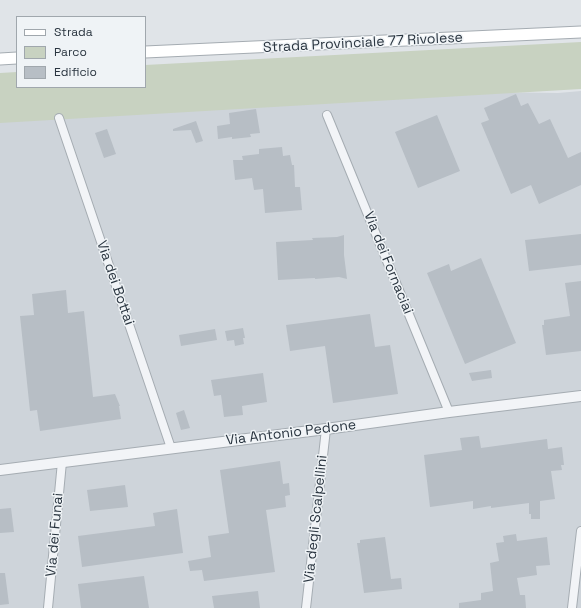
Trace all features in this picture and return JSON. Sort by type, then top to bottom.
[{"type":"main road","name":"Strada Provinciale 77 Rivolese","points":[[146,52],[581,32]]},
{"type":"main road","points":[[0,59],[16,58]]},
{"type":"street","name":"Via dei Fornaciai","points":[[327,115],[449,412]]},
{"type":"street","name":"Via dei Bottai","points":[[59,118],[171,448]]},
{"type":"street","name":"Via Antonio Pedone","points":[[0,470],[581,396]]},
{"type":"street","name":"Via degli Scalpellini","points":[[306,608],[326,429]]},
{"type":"street","name":"Via dei Funai","points":[[48,608],[62,462]]},
{"type":"street","points":[[572,608],[581,531]]},
{"type":"shaded area","points":[[177,88],[558,93],[581,91],[581,608],[0,608],[0,98]]},
{"type":"green space","points":[[581,42],[581,89],[0,123],[0,73],[16,72],[16,88],[146,88],[146,65]]},
{"type":"building","points":[[516,94],[521,106],[528,103],[539,124],[550,119],[568,158],[581,152],[581,185],[539,204],[531,185],[511,194],[481,123],[489,120],[484,108]]},
{"type":"building","points":[[256,109],[260,133],[250,134],[251,137],[218,139],[217,126],[230,124],[229,113]]},
{"type":"building","points":[[437,115],[460,171],[418,188],[395,132]]},
{"type":"building","points":[[196,121],[203,141],[196,143],[191,130],[173,131],[173,129]]},
{"type":"building","points":[[107,129],[116,154],[104,158],[95,133]]},
{"type":"building","points":[[282,147],[283,156],[290,155],[292,165],[294,165],[295,187],[300,187],[302,210],[265,213],[263,189],[254,190],[252,178],[235,180],[233,160],[243,160],[242,156],[259,154],[259,149]]},
{"type":"building","points":[[581,234],[581,265],[529,271],[525,240]]},
{"type":"building","points":[[344,235],[344,255],[347,279],[339,277],[278,280],[276,242],[313,240],[312,238],[337,237]]},
{"type":"building","points":[[481,258],[516,343],[465,364],[427,273],[449,264],[451,271]]},
{"type":"building","points":[[581,281],[581,351],[546,355],[542,325],[544,325],[544,320],[570,316],[565,283]]},
{"type":"building","points":[[66,290],[68,313],[84,311],[93,397],[115,394],[120,406],[121,419],[40,431],[37,410],[30,411],[20,316],[34,315],[32,294]]},
{"type":"building","points":[[370,314],[375,347],[390,345],[398,394],[333,403],[325,346],[290,351],[286,325]]},
{"type":"building","points":[[243,328],[245,338],[243,338],[244,344],[235,346],[234,340],[227,341],[225,331]]},
{"type":"building","points":[[215,329],[217,340],[181,346],[179,335]]},
{"type":"building","points":[[491,370],[492,378],[472,381],[469,373]]},
{"type":"building","points":[[263,373],[267,402],[242,406],[243,415],[224,417],[221,395],[214,396],[211,380]]},
{"type":"building","points":[[184,410],[190,428],[181,430],[176,413]]},
{"type":"building","points":[[479,436],[481,448],[547,439],[548,449],[562,447],[564,465],[561,465],[562,470],[551,471],[555,499],[540,501],[540,519],[531,519],[531,514],[529,514],[529,503],[473,509],[473,501],[430,507],[424,455],[462,450],[460,438]]},
{"type":"building","points":[[280,461],[283,484],[289,483],[290,495],[285,496],[286,507],[266,510],[275,572],[204,581],[202,570],[190,571],[188,561],[211,557],[208,536],[229,533],[220,470]]},
{"type":"building","points":[[125,485],[128,507],[90,511],[87,490]]},
{"type":"building","points":[[11,508],[14,532],[0,533],[0,509]]},
{"type":"building","points":[[177,509],[183,553],[82,567],[78,536],[155,526],[153,513]]},
{"type":"building","points":[[516,534],[517,541],[547,537],[550,565],[536,566],[537,575],[517,578],[520,595],[525,595],[526,608],[459,608],[459,603],[481,600],[481,593],[493,591],[490,563],[499,561],[496,543],[504,542],[503,536]]},
{"type":"building","points":[[385,537],[391,579],[401,578],[402,589],[364,593],[357,543],[360,543],[360,540]]},
{"type":"building","points":[[0,573],[5,573],[9,604],[0,605]]},
{"type":"building","points":[[144,576],[149,608],[81,608],[78,584]]},
{"type":"building","points":[[258,591],[260,608],[214,608],[212,596]]}]
